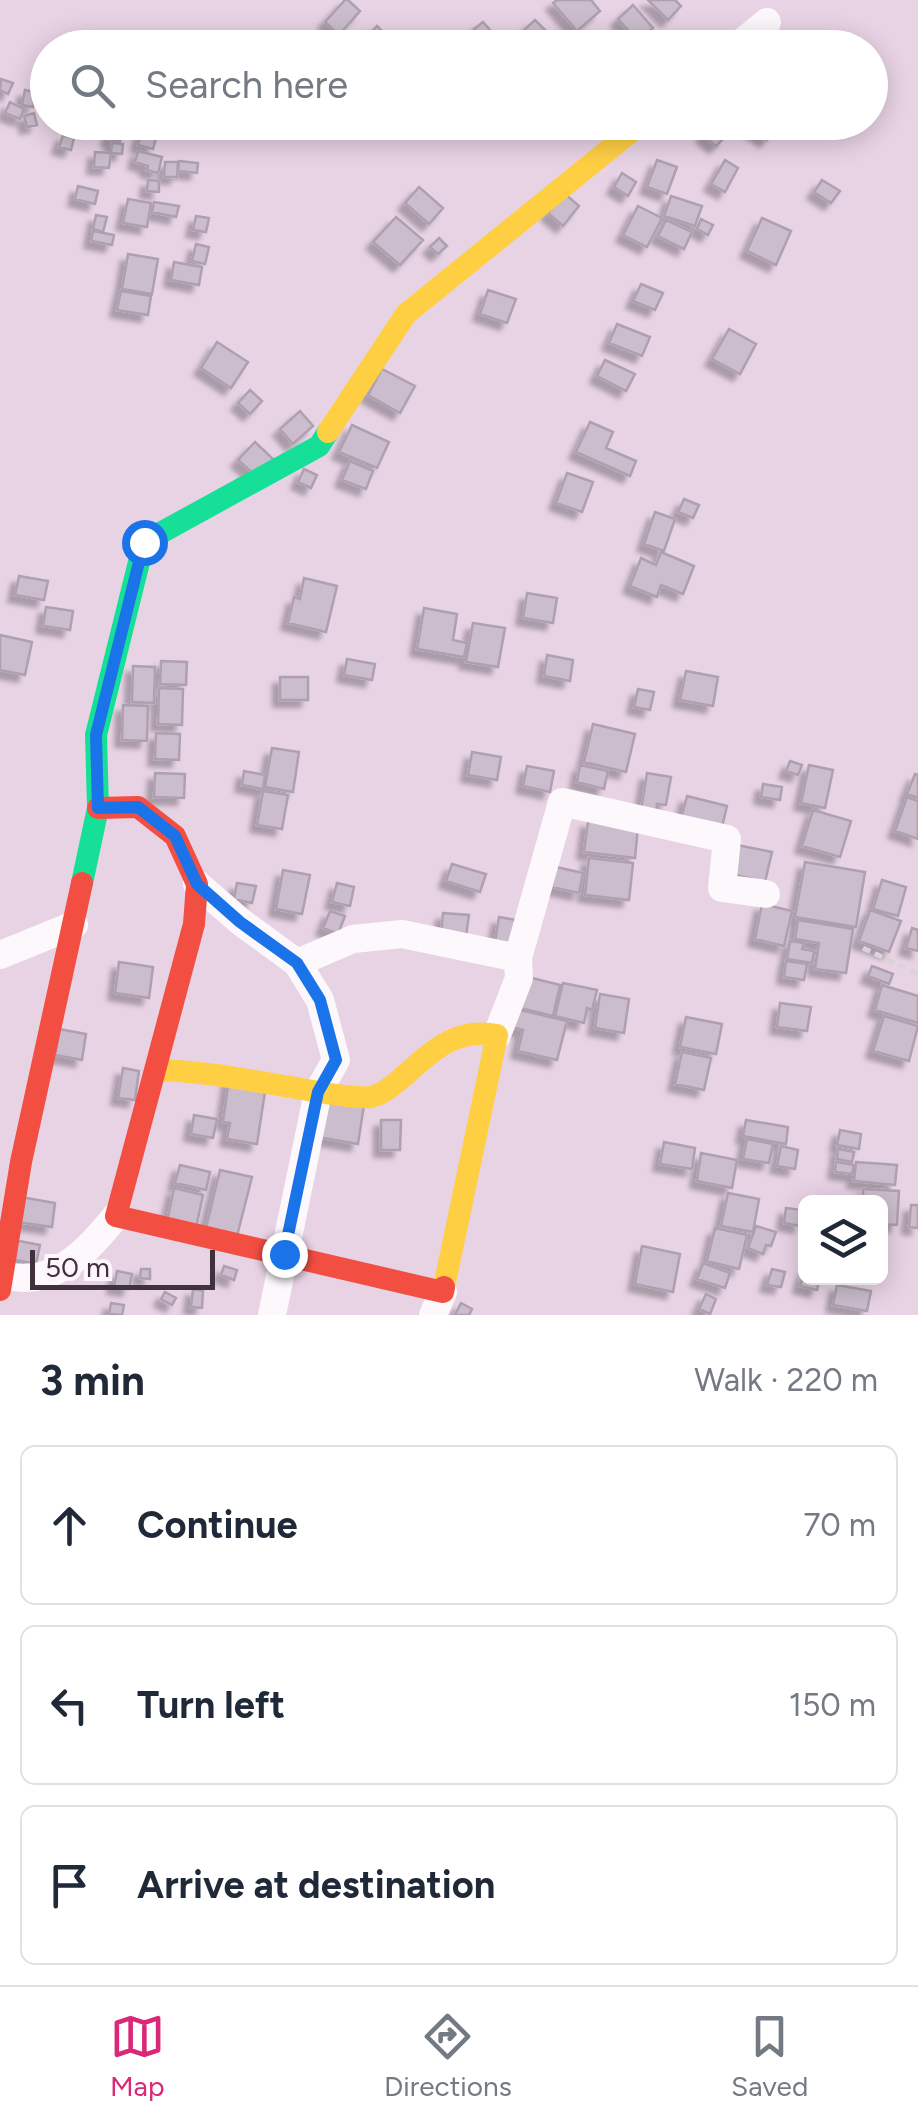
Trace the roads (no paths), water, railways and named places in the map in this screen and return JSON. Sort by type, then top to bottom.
[{"type":"street","points":[[757,30],[766,22]]},
{"type":"street","points":[[197,884],[194,924],[116,1216],[72,1262],[48,1274],[1,1282],[21,1162],[98,808],[96,735],[144,542],[319,446],[406,314],[621,140]]},
{"type":"street","points":[[116,1216],[284,1254],[438,1303],[496,1035],[519,978],[518,958],[562,802],[727,839],[722,888],[766,894]]},
{"type":"street","points":[[98,808],[138,807],[175,836],[197,884],[240,922],[297,963],[320,1000],[336,1060],[318,1092],[272,1315]]},
{"type":"street","points":[[0,955],[74,924]]},
{"type":"street","points":[[297,963],[353,938],[402,934],[518,958]]},
{"type":"street","points":[[156,1070],[189,1071],[370,1097],[386,1091],[435,1050],[462,1034],[496,1035]]}]
